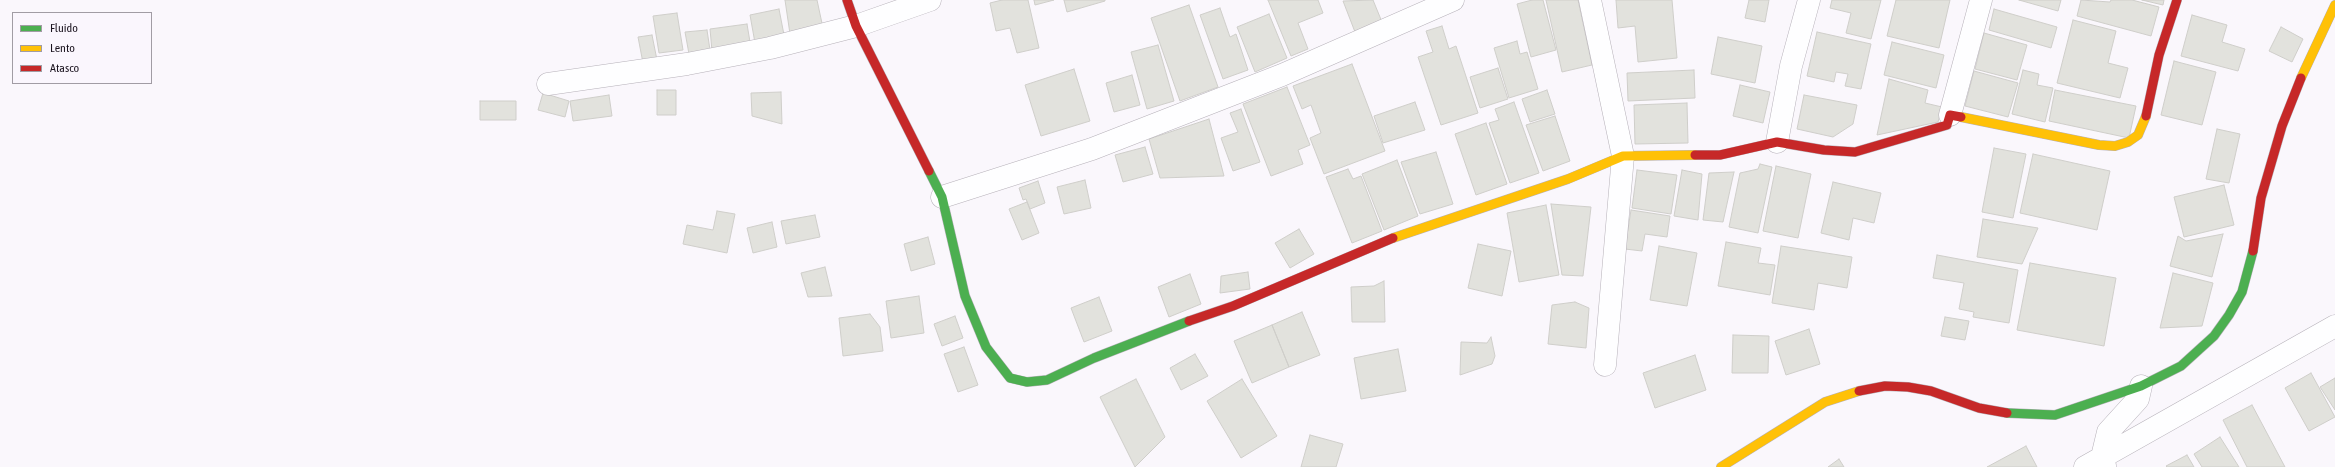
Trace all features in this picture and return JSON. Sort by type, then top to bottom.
[{"type":"street","points":[[847,0],[856,26],[942,197],[965,296],[986,347],[1010,378],[1019,381],[1038,382],[1047,380],[1094,358],[1166,328],[1233,306],[1406,233],[1568,179],[1623,156],[1720,154],[1777,142],[1824,150],[1855,152],[1947,125],[1981,0]]},
{"type":"street","points":[[548,84],[687,64],[770,48],[856,26],[930,0]]},
{"type":"street","points":[[942,197],[1092,149],[1282,75],[1453,0]]},
{"type":"street","points":[[1590,0],[1623,156],[1605,365]]},
{"type":"street","points":[[1777,142],[1791,66],[1809,0]]},
{"type":"street","points":[[1950,115],[2099,145],[2115,146],[2128,142],[2138,135],[2145,119],[2159,55],[2177,0]]},
{"type":"street","points":[[1722,467],[1825,402],[1864,389],[1885,386],[1908,387],[1931,391],[1979,408],[2007,414],[2055,415],[2141,386],[2181,366],[2199,352],[2218,331],[2242,292],[2250,267],[2261,198],[2280,132],[2296,88],[2335,5]]},
{"type":"street","points":[[2098,464],[2335,326]]},
{"type":"street","points":[[2098,464],[2108,432],[2138,399],[2141,386]]},
{"type":"building","points":[[785,0],[817,0],[823,28],[790,34]]},
{"type":"building","points":[[1002,0],[1028,0],[1039,48],[1017,53],[1010,28],[996,31],[990,3]]},
{"type":"building","points":[[1034,0],[1054,0],[1035,5]]},
{"type":"building","points":[[1064,0],[1105,0],[1105,1],[1067,12]]},
{"type":"building","points":[[1268,0],[1318,0],[1323,13],[1298,23],[1308,49],[1291,56]]},
{"type":"building","points":[[1373,0],[1382,22],[1355,32],[1343,1]]},
{"type":"building","points":[[1532,0],[1543,0],[1556,50],[1531,57],[1517,4]]},
{"type":"building","points":[[1546,0],[1578,0],[1592,65],[1562,72]]},
{"type":"building","points":[[1616,0],[1672,0],[1677,58],[1638,62],[1635,26],[1618,28]]},
{"type":"building","points":[[1749,0],[1769,0],[1765,22],[1745,18]]},
{"type":"building","points":[[1832,0],[1881,0],[1871,39],[1846,33],[1851,13],[1830,8]]},
{"type":"building","points":[[1896,0],[1950,0],[1939,48],[1887,36]]},
{"type":"building","points":[[2019,0],[2061,0],[2058,11]]},
{"type":"building","points":[[2081,0],[2110,2],[2111,0],[2132,0],[2159,7],[2151,36],[2077,16]]},
{"type":"building","points":[[2142,0],[2164,0],[2163,5]]},
{"type":"building","points":[[1189,5],[1218,87],[1180,101],[1151,18]]},
{"type":"building","points":[[1220,8],[1230,37],[1236,34],[1248,70],[1223,79],[1200,15]]},
{"type":"building","points":[[779,9],[785,40],[755,43],[750,15]]},
{"type":"building","points":[[1994,9],[2057,27],[2051,48],[1989,30]]},
{"type":"building","points":[[677,13],[683,50],[659,53],[653,16]]},
{"type":"building","points":[[1269,14],[1287,58],[1255,72],[1237,27]]},
{"type":"building","points":[[2192,15],[2227,25],[2222,42],[2245,49],[2238,71],[2181,56]]},
{"type":"building","points":[[2073,20],[2116,31],[2108,63],[2128,68],[2120,98],[2057,83]]},
{"type":"building","points":[[747,24],[750,42],[712,51],[710,29]]},
{"type":"building","points":[[1442,26],[1449,49],[1456,46],[1478,113],[1441,125],[1418,57],[1433,52],[1426,31]]},
{"type":"building","points":[[2281,27],[2303,39],[2292,62],[2269,51]]},
{"type":"building","points":[[707,30],[710,50],[689,54],[685,32]]},
{"type":"building","points":[[1817,32],[1871,44],[1861,89],[1845,86],[1848,74],[1836,72],[1834,82],[1807,76]]},
{"type":"building","points":[[1984,33],[2027,45],[2017,80],[1975,69]]},
{"type":"building","points":[[652,35],[657,60],[643,63],[638,37]]},
{"type":"building","points":[[1718,37],[1762,46],[1755,83],[1711,74]]},
{"type":"building","points":[[1517,41],[1520,54],[1527,52],[1538,89],[1509,98],[1494,48]]},
{"type":"building","points":[[1892,42],[1944,55],[1936,88],[1884,75]]},
{"type":"building","points":[[1158,45],[1174,101],[1147,109],[1131,52]]},
{"type":"building","points":[[2174,61],[2216,72],[2202,125],[2161,115]]},
{"type":"building","points":[[1352,64],[1385,151],[1324,174],[1310,138],[1321,133],[1311,105],[1302,109],[1293,86]]},
{"type":"building","points":[[1498,68],[1508,99],[1480,108],[1470,77]]},
{"type":"building","points":[[1074,69],[1090,121],[1041,136],[1025,85]]},
{"type":"building","points":[[1694,70],[1695,98],[1628,101],[1627,73]]},
{"type":"building","points":[[2023,70],[2039,74],[2037,85],[2053,88],[2045,122],[2012,114]]},
{"type":"building","points":[[1974,71],[2018,83],[2008,117],[1965,106]]},
{"type":"building","points":[[1132,75],[1140,105],[1114,112],[1106,83]]},
{"type":"building","points":[[1889,79],[1928,90],[1925,103],[1942,107],[1938,122],[1877,135]]},
{"type":"building","points":[[1740,85],[1770,92],[1763,123],[1733,116]]},
{"type":"building","points":[[1287,87],[1310,145],[1298,150],[1303,164],[1271,176],[1243,104]]},
{"type":"building","points":[[657,90],[676,90],[676,115],[657,115]]},
{"type":"building","points":[[1547,90],[1555,114],[1530,122],[1522,99]]},
{"type":"building","points":[[2055,90],[2136,106],[2129,138],[2049,121]]},
{"type":"building","points":[[781,92],[782,124],[752,116],[751,93]]},
{"type":"building","points":[[543,93],[569,101],[565,117],[538,110]]},
{"type":"building","points":[[609,95],[612,116],[573,121],[570,101]]},
{"type":"building","points":[[1804,95],[1857,105],[1853,124],[1833,137],[1797,129]]},
{"type":"building","points":[[480,101],[516,101],[516,120],[480,120]]},
{"type":"building","points":[[1415,102],[1425,130],[1383,143],[1374,116]]},
{"type":"building","points":[[1514,102],[1539,173],[1510,183],[1489,123],[1499,120],[1495,109]]},
{"type":"building","points":[[1687,103],[1688,143],[1635,144],[1634,105]]},
{"type":"building","points":[[1241,109],[1260,162],[1233,171],[1221,138],[1238,132],[1230,113]]},
{"type":"building","points":[[1555,116],[1570,161],[1543,171],[1526,125]]},
{"type":"building","points":[[1209,119],[1224,176],[1160,178],[1149,139]]},
{"type":"building","points":[[1486,123],[1507,184],[1476,195],[1455,134]]},
{"type":"building","points":[[2217,129],[2240,134],[2229,183],[2206,179]]},
{"type":"building","points":[[1145,147],[1153,174],[1123,182],[1115,155]]},
{"type":"building","points":[[1994,148],[2026,154],[2013,218],[1982,212]]},
{"type":"building","points":[[1436,152],[1453,204],[1420,214],[1401,162]]},
{"type":"building","points":[[2033,154],[2110,171],[2097,230],[2020,213]]},
{"type":"building","points":[[1397,160],[1418,216],[1384,230],[1362,174]]},
{"type":"building","points":[[1760,164],[1772,167],[1758,233],[1729,227],[1740,173],[1758,169]]},
{"type":"building","points":[[1776,166],[1811,174],[1798,238],[1763,231]]},
{"type":"building","points":[[1348,169],[1353,179],[1361,176],[1382,231],[1352,243],[1326,177]]},
{"type":"building","points":[[1637,170],[1677,175],[1671,214],[1632,208]]},
{"type":"building","points":[[1682,170],[1702,174],[1698,220],[1674,216]]},
{"type":"building","points":[[1734,172],[1723,222],[1703,220],[1709,173]]},
{"type":"building","points":[[1085,180],[1091,208],[1064,214],[1057,187]]},
{"type":"building","points":[[1038,181],[1045,203],[1030,209],[1026,199],[1023,200],[1019,188]]},
{"type":"building","points":[[1833,182],[1881,193],[1874,223],[1853,218],[1849,240],[1821,233]]},
{"type":"building","points":[[2224,185],[2234,225],[2184,237],[2174,197]]},
{"type":"building","points":[[1027,202],[1039,233],[1022,240],[1009,209]]},
{"type":"building","points":[[1551,204],[1591,207],[1583,276],[1562,275]]},
{"type":"building","points":[[1546,205],[1559,275],[1519,282],[1507,213]]},
{"type":"building","points":[[1631,210],[1670,216],[1667,237],[1645,234],[1642,251],[1625,249]]},
{"type":"building","points":[[717,211],[735,214],[727,253],[683,244],[687,225],[713,230]]},
{"type":"building","points":[[815,215],[820,237],[786,244],[781,221]]},
{"type":"building","points":[[1983,219],[2038,228],[2022,264],[1977,257]]},
{"type":"building","points":[[772,222],[777,247],[753,253],[747,228]]},
{"type":"building","points":[[1299,229],[1314,254],[1290,268],[1275,243]]},
{"type":"building","points":[[2223,234],[2212,277],[2170,266],[2178,236],[2186,241]]},
{"type":"building","points":[[928,237],[935,264],[911,271],[904,244]]},
{"type":"building","points":[[1726,242],[1761,248],[1758,263],[1775,265],[1770,295],[1718,286]]},
{"type":"building","points":[[1478,244],[1511,251],[1502,296],[1468,288]]},
{"type":"building","points":[[1659,246],[1697,253],[1687,306],[1650,300]]},
{"type":"building","points":[[1781,246],[1852,257],[1847,288],[1818,283],[1814,310],[1772,303]]},
{"type":"building","points":[[1937,255],[2018,270],[2009,323],[1973,317],[1974,312],[1959,309],[1964,283],[1933,278]]},
{"type":"building","points":[[2030,263],[2116,278],[2104,346],[2017,330]]},
{"type":"building","points":[[825,267],[832,296],[808,297],[801,273]]},
{"type":"building","points":[[1248,272],[1250,289],[1220,293],[1221,276]]},
{"type":"building","points":[[2173,273],[2213,283],[2202,326],[2160,328]]},
{"type":"building","points":[[1190,274],[1201,304],[1169,317],[1158,287]]},
{"type":"building","points":[[1384,281],[1385,322],[1352,322],[1351,287],[1374,286]]},
{"type":"building","points":[[919,296],[924,333],[891,338],[886,301]]},
{"type":"building","points":[[1099,297],[1112,331],[1084,342],[1071,308]]},
{"type":"building","points":[[1575,302],[1589,308],[1586,348],[1548,344],[1552,305]]},
{"type":"building","points":[[1302,312],[1320,355],[1289,367],[1272,325]]},
{"type":"building","points":[[870,314],[880,327],[883,351],[843,356],[839,318]]},
{"type":"building","points":[[955,316],[963,338],[942,346],[934,324]]},
{"type":"building","points":[[1945,317],[1969,321],[1965,340],[1941,336]]},
{"type":"building","points":[[1272,325],[1289,367],[1252,383],[1234,341]]},
{"type":"building","points":[[1809,329],[1820,364],[1786,375],[1775,341]]},
{"type":"building","points":[[1733,335],[1769,336],[1768,373],[1732,373]]},
{"type":"building","points":[[1491,337],[1495,356],[1492,364],[1460,375],[1461,342],[1487,343]]},
{"type":"building","points":[[964,347],[978,385],[958,392],[944,354]]},
{"type":"building","points":[[1398,349],[1406,391],[1361,399],[1354,358]]},
{"type":"building","points":[[1195,354],[1208,376],[1181,390],[1170,368]]},
{"type":"building","points":[[1695,355],[1706,390],[1655,408],[1643,373]]},
{"type":"building","points":[[2311,373],[2335,417],[2309,431],[2285,388]]},
{"type":"building","points":[[2335,378],[2335,410],[2320,387]]},
{"type":"building","points":[[1136,379],[1165,437],[1135,467],[1100,397]]},
{"type":"building","points":[[1242,379],[1277,436],[1241,458],[1207,401]]},
{"type":"building","points":[[2252,405],[2285,467],[2247,467],[2223,420]]},
{"type":"building","points":[[1310,435],[1343,444],[1336,467],[1301,467]]},
{"type":"building","points":[[2220,437],[2239,467],[2202,467],[2194,454]]},
{"type":"building","points":[[2026,446],[2037,467],[1987,467]]},
{"type":"building","points":[[2187,455],[2194,467],[2166,466]]},
{"type":"building","points":[[1839,459],[1844,467],[1828,467]]},
{"type":"traffic: fast","points":[[929,171],[942,197],[965,296],[986,347],[1010,378],[1027,382],[1047,380],[1094,358],[1189,321]]},
{"type":"traffic: fast","points":[[2007,413],[2055,415],[2141,386],[2181,366],[2214,336],[2229,315],[2242,292],[2253,251]]},
{"type":"traffic: slow","points":[[2301,78],[2335,5]]},
{"type":"traffic: slow","points":[[1961,117],[2099,145],[2115,146],[2128,142],[2138,135],[2146,116]]},
{"type":"traffic: slow","points":[[1393,238],[1568,179],[1623,156],[1695,155]]},
{"type":"traffic: slow","points":[[1721,467],[1825,402],[1859,391]]},
{"type":"traffic: jam","points":[[847,0],[856,26],[929,171]]},
{"type":"traffic: jam","points":[[2146,116],[2159,55],[2177,0]]},
{"type":"traffic: jam","points":[[2253,251],[2261,198],[2282,126],[2301,78]]},
{"type":"traffic: jam","points":[[1695,155],[1720,155],[1777,142],[1824,150],[1855,152],[1947,125],[1950,115],[1961,117]]},
{"type":"traffic: jam","points":[[1189,321],[1233,306],[1393,238]]},
{"type":"traffic: jam","points":[[1859,391],[1885,386],[1908,387],[1931,391],[1979,408],[2007,413]]}]
